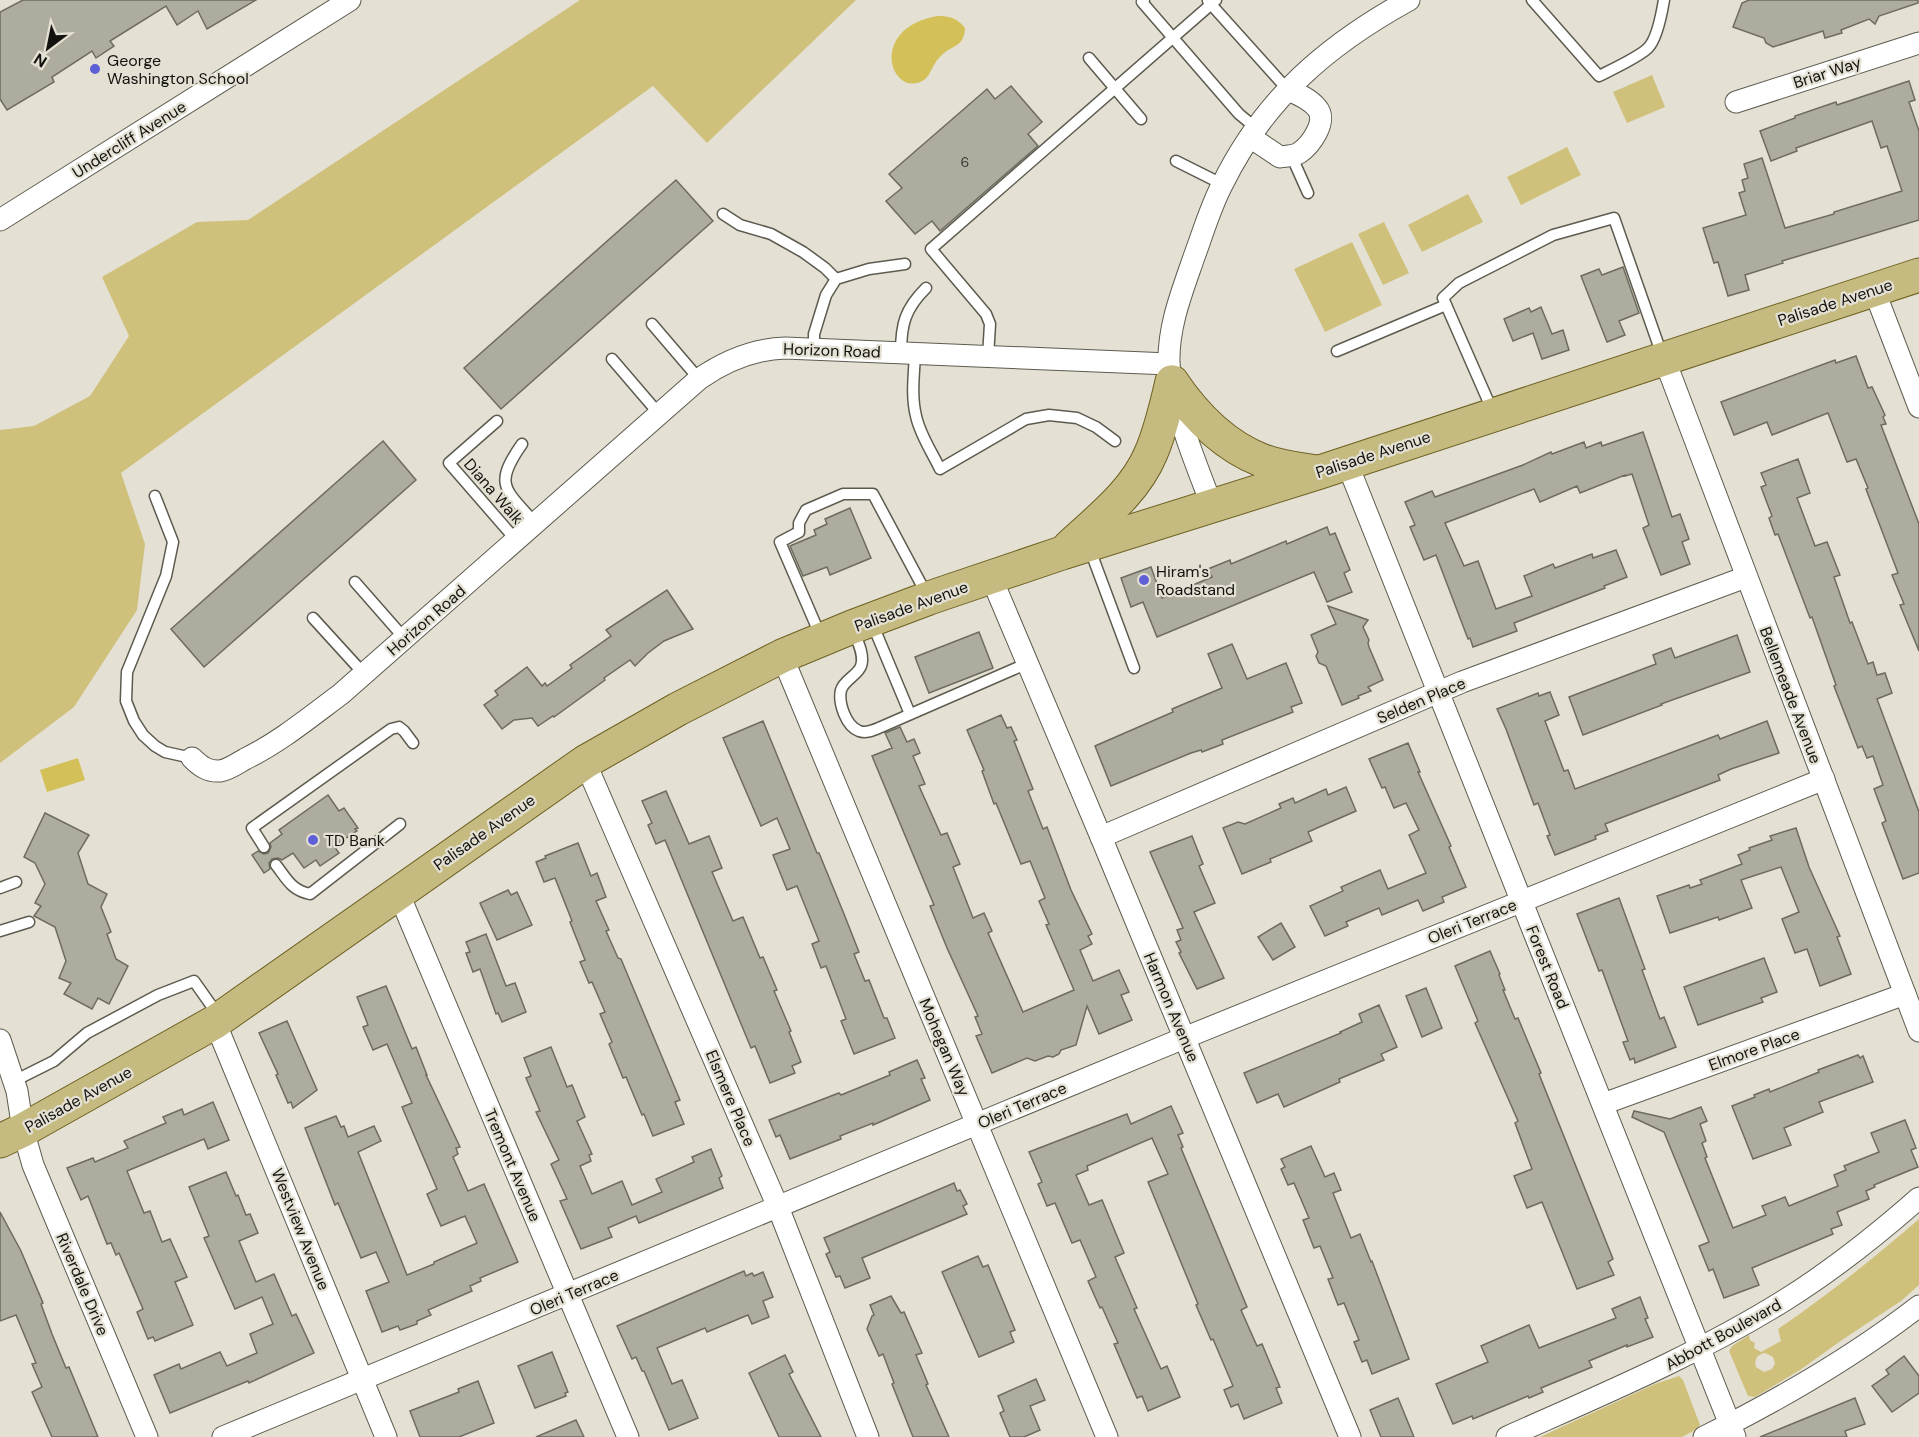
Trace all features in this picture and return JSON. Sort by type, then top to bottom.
[{"type":"main road","name":"Palisade Avenue","points":[[11,1136],[218,1020],[585,762],[678,709],[782,656],[929,597],[1332,468],[1919,275]]},
{"type":"main road","points":[[1171,373],[1186,403],[1207,425],[1238,449],[1263,461],[1332,468]]},
{"type":"main road","points":[[1075,549],[1120,500],[1139,475],[1150,455],[1160,431],[1171,373]]},
{"type":"street","points":[[1212,506],[1180,423],[1171,373],[1172,329],[1178,302],[1222,184],[1262,119],[1309,68],[1341,42],[1409,0]]},
{"type":"street","name":"Undercliff Avenue","points":[[0,220],[343,2]]},
{"type":"street","name":"Briar Way","points":[[1736,102],[1919,43]]},
{"type":"street","points":[[1253,133],[1280,157],[1298,154],[1315,137],[1321,117],[1318,108],[1301,95],[1288,90]]},
{"type":"street","points":[[1874,290],[1919,407]]},
{"type":"street","name":"Horizon Road","points":[[192,758],[201,767],[212,771],[222,771],[268,748],[293,730],[341,694],[405,639],[699,380],[715,368],[751,352],[774,348],[814,348],[988,357],[1171,373]]},
{"type":"street","name":"Bellemeade Avenue","points":[[1664,358],[1919,1031]]},
{"type":"street","name":"Forest Road","points":[[1332,468],[1439,692],[1733,1431]]},
{"type":"street","name":"Harmon Avenue","points":[[992,577],[1350,1437]]},
{"type":"street","name":"Selden Place","points":[[1101,837],[1439,692],[1746,577]]},
{"type":"street","name":"Mohegan Way","points":[[782,656],[1107,1437]]},
{"type":"street","name":"Elsmere Place","points":[[585,762],[778,1207],[868,1437]]},
{"type":"street","name":"Oleri Terrace","points":[[223,1437],[1184,1038],[1824,780]]},
{"type":"street","name":"Tremont Avenue","points":[[398,892],[627,1437]]},
{"type":"street","name":"Elmore Place","points":[[1603,1104],[1905,994]]},
{"type":"street","name":"Westview Avenue","points":[[218,1020],[386,1437]]},
{"type":"street","name":"Riverdale Drive","points":[[0,1040],[17,1091],[11,1136],[33,1165],[147,1437]]},
{"type":"street","name":"Abbott Boulevard","points":[[1507,1437],[1658,1369],[1771,1308],[1839,1263],[1890,1224],[1919,1198]]},
{"type":"street","points":[[1704,1437],[1733,1431],[1885,1332],[1919,1306]]},
{"type":"lane","points":[[1144,0],[1142,2],[1253,133]]},
{"type":"lane","points":[[1532,0],[1599,76],[1648,48],[1661,20],[1664,0]]},
{"type":"lane","points":[[988,357],[990,324],[986,314],[931,249],[1173,38],[1211,1],[1288,90]]},
{"type":"lane","points":[[1089,58],[1141,119]]},
{"type":"lane","points":[[1291,155],[1308,193]]},
{"type":"lane","points":[[1176,161],[1222,184]]},
{"type":"lane","points":[[723,214],[740,225],[771,234],[803,252],[836,279]]},
{"type":"lane","points":[[1494,414],[1443,298],[1459,283],[1553,235],[1614,219],[1664,358]]},
{"type":"lane","points":[[814,348],[814,334],[826,295],[836,279],[869,269],[905,264]]},
{"type":"lane","points":[[926,288],[915,299],[903,323],[916,417],[940,469],[1026,419],[1049,415],[1077,418],[1096,427],[1115,441]]},
{"type":"lane","points":[[1337,351],[1446,305]]},
{"type":"lane","points":[[652,324],[699,380]]},
{"type":"lane","points":[[612,359],[660,415]]},
{"type":"lane","name":"Diana Walk","points":[[497,420],[449,463],[516,540]]},
{"type":"lane","points":[[522,444],[509,462],[504,475],[506,486],[514,500],[535,523]]},
{"type":"lane","points":[[822,639],[780,542],[799,532],[799,523],[806,510],[843,494],[873,494],[929,597]]},
{"type":"lane","points":[[154,496],[173,542],[166,576],[127,672],[126,700],[134,721],[143,735],[155,746],[165,752],[192,758]]},
{"type":"lane","points":[[1075,549],[1134,668]]},
{"type":"lane","points":[[355,582],[405,639]]},
{"type":"lane","points":[[314,618],[364,674]]},
{"type":"lane","points":[[862,623],[910,714]]},
{"type":"lane","points":[[862,623],[861,667],[841,688],[840,701],[846,719],[859,731],[869,732],[1028,663]]},
{"type":"lane","points":[[264,847],[252,828],[391,729],[399,727],[413,743]]},
{"type":"lane","points":[[276,865],[294,888],[310,894],[400,824]]},
{"type":"lane","points":[[0,888],[16,882]]},
{"type":"lane","points":[[0,931],[29,922]]},
{"type":"lane","points":[[14,1082],[54,1061],[87,1033],[158,994],[194,981],[218,1020]]},
{"type":"shaded area","points":[[580,0],[856,0],[707,143],[653,86],[121,473],[145,544],[137,610],[74,707],[0,763],[0,430],[34,426],[90,396],[129,336],[102,277],[197,222],[248,220]]},
{"type":"shaded area","points":[[937,16],[946,16],[959,22],[965,28],[962,40],[944,53],[924,80],[912,84],[903,80],[895,72],[892,60],[893,47],[901,34],[915,23]]},
{"type":"shaded area","points":[[1652,75],[1665,107],[1627,123],[1613,92]]},
{"type":"shaded area","points":[[1567,147],[1581,175],[1521,205],[1507,177]]},
{"type":"shaded area","points":[[1468,194],[1483,222],[1422,252],[1408,225]]},
{"type":"shaded area","points":[[1384,222],[1409,273],[1383,285],[1358,234]]},
{"type":"shaded area","points":[[1352,242],[1382,305],[1325,332],[1294,269]]},
{"type":"shaded area","points":[[78,758],[85,780],[47,792],[40,770]]},
{"type":"shaded area","points":[[1919,1219],[1919,1285],[1901,1301],[1800,1370],[1755,1397],[1748,1396],[1729,1351],[1732,1346],[1749,1335],[1750,1340],[1755,1343],[1754,1348],[1761,1352],[1781,1341],[1778,1329],[1833,1290]],"holes":[[[1765,1353],[1773,1357],[1775,1363],[1772,1369],[1764,1372],[1756,1367],[1758,1356]]]},
{"type":"shaded area","points":[[1679,1376],[1683,1380],[1700,1425],[1682,1437],[1540,1437],[1655,1384]]},
{"type":"building","name":"George Washington School","points":[[23,0],[256,0],[207,29],[198,11],[177,25],[166,6],[110,41],[114,46],[96,58],[92,51],[52,77],[54,82],[7,110],[0,99],[0,12]]},
{"type":"building","points":[[1749,0],[1918,0],[1918,3],[1879,16],[1875,24],[1869,19],[1841,30],[1842,33],[1825,38],[1823,31],[1773,47],[1766,43],[1764,38],[1733,27],[1742,3]]},
{"type":"building","points":[[1909,81],[1915,100],[1909,102],[1919,131],[1919,220],[1782,261],[1783,263],[1745,275],[1749,290],[1728,296],[1718,262],[1714,263],[1703,228],[1746,215],[1739,193],[1745,191],[1742,180],[1748,178],[1744,164],[1762,158],[1785,228],[1902,191],[1887,146],[1881,148],[1872,121],[1796,148],[1797,151],[1771,161],[1760,131],[1836,102],[1837,105]]},
{"type":"building","points":[[1011,86],[1042,122],[1028,134],[1038,146],[940,231],[932,221],[915,234],[886,201],[902,188],[889,174],[987,89],[995,99]]},
{"type":"building","points":[[676,180],[713,221],[501,409],[464,368]]},
{"type":"building","points":[[1623,267],[1639,313],[1619,321],[1625,335],[1607,342],[1581,276],[1599,269],[1602,275]]},
{"type":"building","points":[[1541,307],[1552,334],[1563,330],[1569,350],[1542,359],[1533,333],[1513,341],[1504,319],[1529,308],[1531,312]]},
{"type":"building","points":[[1856,356],[1868,388],[1872,387],[1885,415],[1883,417],[1886,424],[1881,425],[1919,524],[1919,651],[1900,605],[1904,604],[1892,575],[1898,573],[1866,489],[1868,488],[1856,459],[1847,462],[1828,413],[1772,435],[1767,422],[1734,435],[1721,402],[1835,360],[1836,363]]},
{"type":"building","points":[[1643,432],[1672,517],[1680,514],[1689,539],[1682,542],[1690,564],[1661,575],[1643,528],[1649,525],[1632,474],[1580,493],[1577,486],[1540,502],[1534,489],[1445,523],[1464,566],[1478,561],[1496,609],[1532,596],[1524,576],[1553,564],[1555,568],[1592,554],[1593,558],[1616,550],[1627,577],[1604,586],[1605,588],[1514,623],[1517,631],[1473,647],[1436,555],[1424,560],[1410,527],[1415,525],[1405,502],[1432,491],[1435,497],[1523,465],[1551,452],[1552,454],[1584,442],[1586,448],[1601,442],[1602,446]]},
{"type":"building","points":[[383,441],[416,480],[204,667],[171,629]]},
{"type":"building","points":[[1798,459],[1810,493],[1797,498],[1815,546],[1827,542],[1840,575],[1834,577],[1850,623],[1852,622],[1868,664],[1873,662],[1877,675],[1885,673],[1892,693],[1877,699],[1919,812],[1919,873],[1903,879],[1882,823],[1886,821],[1874,789],[1883,785],[1873,756],[1867,758],[1862,746],[1858,748],[1834,686],[1836,685],[1812,617],[1810,618],[1778,534],[1775,535],[1769,518],[1772,516],[1761,487],[1766,485],[1761,473]]},
{"type":"building","points":[[850,508],[871,558],[830,575],[827,567],[803,576],[790,546],[816,535],[814,530],[827,524],[825,519]]},
{"type":"building","points":[[1327,527],[1330,535],[1335,533],[1350,570],[1344,573],[1352,592],[1327,602],[1314,572],[1157,637],[1143,602],[1131,607],[1121,578],[1151,567],[1162,598],[1212,577],[1208,569],[1230,560],[1231,564]]},
{"type":"building","points":[[667,590],[693,629],[664,641],[635,666],[630,660],[554,717],[538,726],[532,718],[514,720],[502,729],[484,705],[498,695],[495,691],[527,667],[542,686],[545,683],[547,686],[572,668],[570,665],[611,636],[606,630]]},
{"type":"building","points":[[1328,606],[1368,620],[1363,627],[1383,680],[1368,687],[1371,691],[1342,705],[1326,666],[1319,663],[1316,656],[1318,652],[1311,635],[1336,624]]},
{"type":"building","points":[[979,632],[993,668],[929,693],[915,657]]},
{"type":"building","points":[[1737,635],[1750,672],[1583,735],[1569,697],[1656,664],[1653,655],[1671,648],[1675,658]]},
{"type":"building","points":[[1232,644],[1247,679],[1286,663],[1302,703],[1291,707],[1293,712],[1222,740],[1223,744],[1202,752],[1201,750],[1191,753],[1111,786],[1095,746],[1222,688],[1208,654]]},
{"type":"building","points":[[1550,692],[1559,715],[1545,721],[1564,771],[1568,770],[1575,789],[1718,735],[1720,739],[1767,721],[1779,753],[1731,769],[1718,775],[1720,780],[1605,824],[1608,831],[1595,836],[1596,839],[1555,855],[1538,803],[1534,805],[1497,709],[1538,693],[1539,696]]},
{"type":"building","points":[[1001,715],[1007,728],[1011,727],[1017,740],[1014,741],[1033,789],[1028,791],[1043,829],[1047,827],[1071,890],[1092,934],[1088,936],[1092,944],[1080,950],[1093,981],[1119,970],[1129,992],[1121,995],[1132,1020],[1099,1034],[1087,1006],[1076,1045],[1061,1050],[1053,1057],[1048,1056],[1035,1061],[1027,1058],[992,1073],[976,1036],[982,1034],[975,1017],[978,1016],[947,948],[930,906],[934,905],[872,756],[892,748],[885,733],[900,727],[907,742],[914,739],[920,753],[913,756],[925,784],[919,786],[941,835],[947,833],[960,864],[953,867],[973,918],[984,913],[992,931],[988,933],[1023,1012],[1074,990],[1046,925],[1049,924],[1039,901],[1045,898],[1030,861],[1021,864],[996,803],[994,804],[982,771],[984,770],[967,730]]},
{"type":"building","points":[[763,721],[859,952],[854,954],[865,981],[869,980],[884,1018],[887,1018],[895,1038],[854,1054],[841,1021],[846,1019],[826,966],[821,968],[812,944],[819,941],[797,886],[787,890],[773,855],[790,849],[777,818],[761,826],[723,738]]},
{"type":"building","points":[[1408,743],[1466,887],[1442,897],[1444,902],[1423,911],[1418,900],[1382,915],[1379,908],[1346,922],[1348,926],[1325,936],[1310,906],[1343,891],[1341,887],[1380,870],[1388,889],[1426,873],[1409,835],[1419,830],[1406,803],[1394,808],[1369,759]]},
{"type":"building","points":[[1346,787],[1356,811],[1308,832],[1312,841],[1242,874],[1223,828],[1238,822],[1245,824],[1281,808],[1279,804],[1293,798],[1295,803],[1326,789],[1328,795]]},
{"type":"building","points":[[666,791],[689,844],[709,836],[722,868],[712,872],[733,921],[743,917],[760,958],[763,957],[777,990],[774,991],[801,1062],[792,1066],[795,1073],[770,1083],[755,1046],[751,1048],[665,840],[656,844],[648,825],[652,823],[642,801]]},
{"type":"building","points":[[328,795],[339,811],[344,808],[358,828],[334,846],[339,853],[320,866],[316,860],[304,868],[293,853],[282,860],[272,859],[269,863],[270,869],[264,873],[252,855],[258,851],[268,853],[270,843],[282,834],[279,830]]},
{"type":"building","points":[[45,813],[89,835],[78,853],[88,884],[107,894],[101,907],[111,932],[107,934],[116,959],[128,966],[109,1004],[98,998],[92,1009],[64,994],[71,983],[59,978],[66,961],[55,927],[34,916],[41,906],[35,903],[45,884],[35,863],[24,857]]},
{"type":"building","points":[[1796,828],[1809,867],[1840,936],[1837,937],[1851,974],[1820,986],[1807,949],[1795,953],[1782,919],[1799,912],[1781,867],[1741,880],[1752,908],[1719,920],[1718,917],[1670,933],[1657,896],[1689,885],[1690,888],[1702,884],[1700,880],[1742,864],[1738,855],[1750,850],[1749,848],[1772,840],[1770,836]]},
{"type":"building","points":[[1192,836],[1203,864],[1199,866],[1215,903],[1194,912],[1224,978],[1197,989],[1176,942],[1181,940],[1177,930],[1183,928],[1150,852]]},
{"type":"building","points":[[578,843],[591,876],[597,873],[606,897],[596,901],[609,930],[606,931],[618,958],[621,959],[680,1100],[675,1102],[684,1124],[653,1136],[626,1077],[623,1078],[609,1044],[612,1042],[600,1014],[605,1012],[580,962],[585,960],[555,878],[544,882],[536,862]]},
{"type":"building","points":[[508,890],[511,895],[517,892],[532,925],[497,940],[480,903]]},
{"type":"building","points":[[1619,898],[1645,969],[1642,970],[1660,1019],[1664,1017],[1676,1047],[1635,1063],[1634,1058],[1630,1060],[1623,1042],[1628,1041],[1602,970],[1599,971],[1577,914]]},
{"type":"building","points":[[1281,923],[1295,947],[1273,960],[1258,937]]},
{"type":"building","points":[[486,934],[506,986],[515,983],[526,1012],[502,1022],[498,1013],[496,1014],[480,969],[473,972],[466,953],[470,952],[466,942]]},
{"type":"building","points":[[1490,951],[1500,974],[1505,990],[1503,990],[1515,1019],[1518,1018],[1541,1073],[1539,1074],[1613,1259],[1608,1262],[1614,1275],[1577,1289],[1542,1202],[1527,1208],[1514,1176],[1532,1169],[1515,1123],[1518,1121],[1475,1023],[1478,1021],[1455,966]]},
{"type":"building","points":[[1764,958],[1777,992],[1761,998],[1763,1002],[1698,1025],[1684,987]]},
{"type":"building","points":[[386,986],[412,1049],[416,1047],[426,1075],[460,1147],[456,1148],[458,1154],[453,1157],[468,1191],[484,1184],[518,1262],[480,1278],[481,1281],[470,1286],[472,1291],[428,1310],[431,1315],[417,1321],[417,1324],[400,1330],[398,1326],[382,1332],[366,1291],[389,1282],[376,1252],[361,1258],[338,1203],[335,1205],[305,1128],[336,1116],[341,1127],[344,1126],[348,1137],[374,1126],[381,1141],[358,1152],[407,1275],[477,1243],[465,1216],[441,1226],[427,1194],[437,1189],[402,1107],[412,1103],[387,1044],[373,1050],[363,1027],[368,1025],[357,997]]},
{"type":"building","points":[[1426,988],[1442,1028],[1422,1037],[1406,996]]},
{"type":"building","points":[[1379,1005],[1397,1047],[1381,1054],[1384,1060],[1339,1079],[1340,1082],[1284,1107],[1278,1094],[1257,1103],[1244,1073],[1341,1033],[1362,1022],[1359,1014]]},
{"type":"building","points":[[287,1021],[317,1090],[293,1108],[291,1102],[288,1103],[276,1075],[278,1074],[259,1033]]},
{"type":"building","points":[[551,1047],[567,1087],[572,1085],[585,1117],[577,1121],[592,1154],[589,1155],[591,1161],[580,1166],[592,1194],[622,1181],[632,1205],[662,1192],[656,1179],[694,1162],[692,1157],[711,1149],[722,1176],[719,1178],[723,1188],[639,1223],[636,1216],[608,1228],[612,1237],[581,1249],[560,1201],[567,1199],[551,1164],[559,1160],[536,1112],[540,1111],[526,1078],[531,1076],[524,1058]]},
{"type":"building","points":[[1858,1055],[1860,1058],[1863,1056],[1873,1082],[1819,1102],[1823,1112],[1784,1128],[1791,1145],[1753,1159],[1732,1106],[1755,1097],[1754,1095],[1769,1089],[1770,1092]]},
{"type":"building","points":[[917,1060],[925,1078],[921,1079],[930,1100],[790,1159],[780,1135],[776,1137],[769,1120],[839,1093],[841,1095],[890,1075],[889,1072]]},
{"type":"building","points":[[213,1102],[229,1140],[208,1149],[204,1139],[127,1171],[144,1213],[150,1211],[162,1242],[170,1239],[187,1277],[175,1282],[193,1325],[155,1341],[153,1337],[148,1339],[137,1312],[143,1309],[119,1253],[116,1255],[111,1243],[107,1244],[88,1196],[81,1200],[67,1168],[93,1158],[95,1162],[128,1148],[124,1141],[166,1123],[163,1117],[182,1109],[184,1115]]},
{"type":"building","points":[[1171,1106],[1183,1133],[1178,1135],[1183,1147],[1181,1148],[1247,1307],[1241,1310],[1257,1346],[1262,1344],[1280,1387],[1276,1388],[1282,1403],[1244,1419],[1238,1404],[1231,1407],[1224,1390],[1233,1386],[1196,1305],[1198,1304],[1148,1182],[1168,1174],[1152,1138],[1087,1166],[1088,1170],[1076,1175],[1089,1205],[1102,1200],[1124,1253],[1115,1257],[1137,1308],[1134,1309],[1161,1369],[1167,1366],[1180,1397],[1148,1411],[1142,1396],[1137,1398],[1114,1344],[1118,1343],[1088,1281],[1096,1277],[1080,1240],[1072,1243],[1055,1203],[1047,1206],[1038,1184],[1042,1182],[1029,1152],[1127,1114],[1131,1124]]},
{"type":"building","points":[[1701,1107],[1707,1121],[1700,1124],[1706,1141],[1702,1143],[1707,1157],[1705,1158],[1733,1228],[1766,1215],[1762,1206],[1785,1197],[1789,1206],[1838,1186],[1834,1175],[1846,1170],[1844,1166],[1879,1152],[1871,1133],[1905,1120],[1916,1148],[1911,1150],[1918,1167],[1874,1185],[1875,1187],[1866,1191],[1869,1199],[1837,1212],[1842,1225],[1831,1229],[1833,1234],[1752,1268],[1759,1285],[1724,1298],[1713,1269],[1709,1271],[1699,1246],[1709,1242],[1664,1132],[1632,1117],[1634,1111],[1670,1119]]},
{"type":"building","points":[[1311,1146],[1325,1177],[1334,1173],[1341,1190],[1333,1193],[1351,1238],[1360,1234],[1409,1359],[1372,1374],[1367,1360],[1362,1362],[1354,1342],[1359,1340],[1344,1303],[1338,1305],[1328,1279],[1333,1278],[1320,1246],[1314,1248],[1303,1220],[1309,1218],[1294,1183],[1288,1185],[1281,1169],[1285,1167],[1281,1159]]},
{"type":"building","points":[[226,1172],[236,1196],[238,1195],[246,1215],[250,1214],[258,1233],[239,1241],[256,1282],[274,1274],[292,1316],[296,1314],[314,1353],[249,1383],[248,1381],[170,1413],[154,1375],[179,1364],[181,1369],[220,1352],[227,1366],[257,1353],[250,1334],[273,1324],[262,1297],[235,1309],[204,1238],[209,1236],[189,1187]]},
{"type":"building","points":[[954,1183],[967,1204],[963,1206],[967,1214],[862,1258],[870,1278],[845,1288],[840,1276],[836,1277],[826,1254],[830,1252],[824,1238]]},
{"type":"building","points":[[0,1212],[21,1251],[43,1303],[41,1304],[66,1368],[69,1367],[98,1437],[52,1437],[32,1392],[42,1387],[32,1364],[36,1363],[16,1315],[0,1321]]},
{"type":"building","points":[[978,1256],[983,1267],[988,1265],[1015,1330],[1010,1332],[1014,1342],[979,1357],[942,1272]]},
{"type":"building","points":[[744,1271],[746,1276],[752,1273],[754,1276],[763,1272],[773,1297],[763,1301],[769,1317],[752,1324],[748,1315],[707,1332],[705,1328],[657,1348],[672,1384],[682,1380],[698,1418],[669,1430],[644,1371],[636,1357],[632,1359],[617,1326]]},
{"type":"building","points":[[891,1296],[901,1313],[904,1312],[922,1353],[916,1355],[928,1384],[926,1385],[949,1437],[913,1437],[883,1354],[879,1356],[867,1329],[874,1315],[870,1305]]},
{"type":"building","points":[[1640,1297],[1648,1318],[1645,1319],[1653,1337],[1589,1361],[1592,1367],[1541,1388],[1543,1392],[1473,1419],[1472,1416],[1453,1424],[1436,1384],[1488,1362],[1481,1346],[1529,1325],[1539,1348],[1616,1318],[1612,1309]]},
{"type":"building","points":[[552,1352],[568,1392],[565,1393],[566,1396],[535,1408],[518,1366]]},
{"type":"building","points":[[785,1355],[793,1372],[789,1374],[821,1437],[779,1437],[749,1373]]},
{"type":"building","points":[[1904,1356],[1919,1376],[1919,1393],[1892,1412],[1872,1386],[1889,1374],[1886,1370]]},
{"type":"building","points":[[1036,1379],[1045,1400],[1030,1406],[1040,1430],[1024,1437],[1010,1437],[1000,1413],[1004,1411],[998,1396]]},
{"type":"building","points":[[478,1381],[494,1423],[459,1437],[420,1437],[410,1411],[459,1392],[458,1389]]},
{"type":"building","points":[[1398,1398],[1414,1437],[1381,1437],[1370,1410]]},
{"type":"building","points":[[1855,1398],[1865,1424],[1845,1431],[1847,1437],[1760,1437]]},
{"type":"building","points":[[576,1420],[584,1437],[536,1437]]},
{"type":"place","name":"George Washington School","points":[[95,69]]},
{"type":"place","name":"Hiram's Roadstand","points":[[1144,580]]},
{"type":"place","name":"TD Bank","points":[[313,840]]}]
